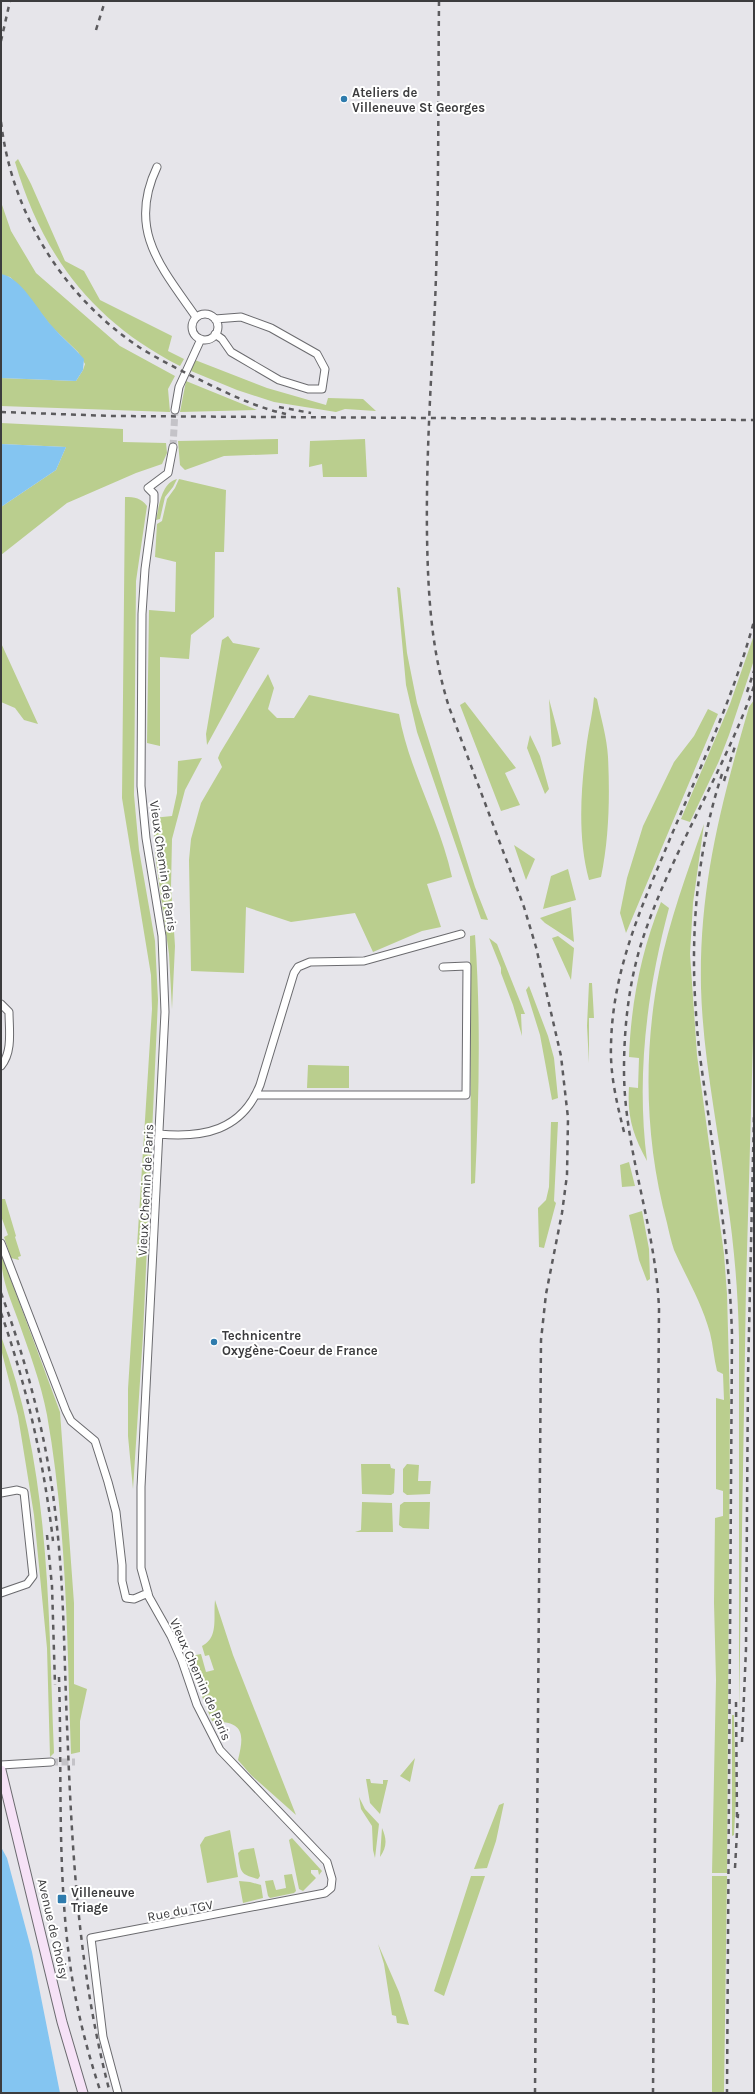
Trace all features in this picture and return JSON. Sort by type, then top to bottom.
[{"type":"main road","name":"Avenue de Choisy","points":[[1,1770],[62,2022],[83,2093]]},
{"type":"street","points":[[157,167],[150,185],[145,210],[149,238],[162,267],[196,317]]},
{"type":"street","points":[[215,319],[217,326],[215,334],[208,339],[200,339],[192,330],[193,322],[196,317],[206,314],[215,319],[241,317],[271,328],[317,354],[325,369],[322,389],[308,389],[279,380],[231,352],[222,339],[215,334]]},
{"type":"street","points":[[175,410],[178,387],[200,339]]},
{"type":"street","name":"Vieux Chemin de Paris","points":[[173,448],[168,473],[148,488],[154,494],[154,502],[145,569],[142,614],[141,786],[146,838],[162,936],[164,975],[164,1035],[140,1539],[141,1568],[148,1593],[176,1647],[197,1705],[220,1750],[327,1862],[332,1874],[331,1888]]},
{"type":"street","points":[[159,1134],[187,1135],[217,1130],[239,1115],[256,1095],[293,978],[298,967],[310,962],[357,962],[372,960],[461,934]]},
{"type":"street","points":[[256,1095],[466,1095],[467,966],[443,967]]},
{"type":"street","points":[[1,1004],[9,1012],[9,1052],[6,1060],[1,1066]]},
{"type":"street","points":[[1,1243],[66,1411],[71,1421],[95,1441],[116,1512],[122,1565],[122,1581],[126,1598],[134,1599],[148,1593]]},
{"type":"street","points":[[1,1494],[17,1490],[24,1492],[32,1557],[32,1580],[27,1584],[1,1593]]},
{"type":"street","points":[[1,1764],[51,1762]]},
{"type":"street","name":"Rue du TGV","points":[[118,2093],[104,2037],[91,1938],[325,1894],[331,1888]]},
{"type":"green space","points":[[18,159],[31,184],[65,261],[84,271],[100,300],[172,336],[168,351],[184,359],[180,366],[149,348],[121,329],[97,307],[75,282],[56,256],[40,227],[26,196],[15,162]]},
{"type":"green space","points":[[1,202],[11,231],[36,273],[120,346],[175,376],[168,389],[170,412],[1,406],[1,378],[76,381],[85,364],[78,352],[51,326],[23,290],[10,277],[1,275]]},
{"type":"green space","points":[[195,360],[267,388],[326,405],[328,398],[363,399],[376,411],[345,409],[336,412],[274,402],[237,390],[191,371]]},
{"type":"green space","points":[[186,381],[257,410],[180,412]]},
{"type":"green space","points":[[1,423],[123,429],[123,442],[166,443],[167,453],[162,464],[136,473],[67,503],[1,555],[1,507],[56,470],[66,447],[1,444]]},
{"type":"green space","points":[[278,439],[278,454],[224,456],[185,470],[180,465],[178,441]]},
{"type":"green space","points":[[365,439],[367,477],[323,477],[322,464],[309,467],[310,441]]},
{"type":"green space","points":[[177,479],[165,497],[160,519],[156,520],[164,490],[167,485]]},
{"type":"green space","points":[[179,479],[226,490],[224,552],[215,552],[214,617],[191,635],[189,659],[160,657],[160,746],[147,743],[149,610],[175,612],[176,562],[155,557],[157,524],[162,521],[167,499],[175,488]]},
{"type":"green space","points":[[125,497],[138,498],[147,506],[136,581],[134,795],[139,850],[155,941],[158,1000],[143,1335],[133,1489],[128,1436],[128,1389],[152,1009],[151,975],[122,798]]},
{"type":"green space","points":[[397,587],[400,588],[407,653],[417,703],[475,887],[488,920],[481,919],[417,732],[406,685]]},
{"type":"green space","points":[[754,635],[754,660],[719,761],[690,822],[681,819],[730,704]]},
{"type":"green space","points":[[228,636],[233,643],[260,648],[207,745],[206,734],[222,640]]},
{"type":"green space","points":[[1,643],[38,724],[24,720],[15,708],[1,702]]},
{"type":"green space","points":[[268,674],[274,688],[268,709],[277,718],[294,718],[309,695],[399,714],[410,756],[447,856],[452,877],[427,884],[441,927],[422,931],[373,952],[355,913],[291,922],[246,907],[244,973],[191,971],[189,860],[191,839],[201,803],[222,767],[218,758],[220,753]]},
{"type":"green space","points":[[594,697],[597,699],[604,728],[609,772],[609,803],[606,848],[601,877],[589,880],[583,846],[581,811],[585,759]]},
{"type":"green space","points":[[549,699],[561,744],[552,747]]},
{"type":"green space","points":[[754,700],[754,1005],[746,1287],[739,1713],[738,1303],[732,1233],[711,1093],[702,1014],[701,951],[708,880],[721,812],[729,777],[749,707]]},
{"type":"green space","points":[[465,702],[516,768],[505,773],[520,805],[501,811],[460,705]]},
{"type":"green space","points":[[708,709],[718,714],[626,933],[620,913],[627,878],[643,826],[674,762],[694,736]]},
{"type":"green space","points":[[530,735],[540,756],[549,789],[545,794],[527,748]]},
{"type":"green space","points":[[202,758],[185,790],[172,839],[171,887],[175,946],[172,1009],[169,954],[156,861],[153,818],[172,816],[177,793],[178,761]]},
{"type":"green space","points":[[704,824],[693,903],[690,954],[697,1055],[724,1254],[727,1294],[730,1403],[727,1873],[712,1873],[716,1680],[714,1603],[715,1518],[723,1516],[723,1491],[716,1489],[716,1398],[724,1400],[723,1374],[717,1371],[707,1322],[674,1250],[671,1240],[654,1161],[649,1098],[650,1035],[659,972],[673,916]]},
{"type":"green space","points":[[514,845],[535,859],[526,880]]},
{"type":"green space","points":[[568,869],[576,900],[543,909],[551,876]]},
{"type":"green space","points":[[661,902],[669,908],[661,939],[649,1002],[643,1065],[644,1129],[647,1161],[638,1143],[630,1117],[629,1087],[638,1088],[639,1058],[629,1057],[630,1037],[638,978],[648,940]]},
{"type":"green space","points":[[571,907],[574,942],[545,923],[540,918]]},
{"type":"green space","points":[[475,935],[479,1028],[478,1121],[475,1183],[471,1184],[470,936]]},
{"type":"green space","points":[[558,936],[574,948],[571,980],[552,938]]},
{"type":"green space","points":[[489,938],[497,944],[525,1014],[521,1014],[522,1036],[513,1005],[501,973],[501,968]]},
{"type":"green space","points":[[589,983],[592,983],[594,1018],[589,1018],[589,1063],[587,1026]]},
{"type":"green space","points":[[529,986],[548,1036],[554,1058],[558,1098],[552,1100],[540,1035],[526,990]]},
{"type":"green space","points":[[308,1065],[349,1066],[349,1088],[307,1088]]},
{"type":"green space","points":[[551,1122],[558,1122],[554,1201],[556,1203],[544,1248],[539,1247],[538,1208],[546,1200],[549,1187]]},
{"type":"green space","points":[[629,1162],[635,1186],[622,1187],[620,1165]]},
{"type":"green space","points":[[1,1199],[5,1199],[16,1236],[15,1237],[21,1256],[18,1257],[19,1260],[11,1258],[4,1237],[8,1235],[1,1216]]},
{"type":"green space","points":[[642,1211],[649,1249],[650,1279],[647,1281],[639,1260],[629,1215]]},
{"type":"green space","points":[[1,1253],[60,1412],[74,1603],[74,1684],[87,1689],[80,1721],[80,1752],[71,1754],[65,1584],[59,1499],[54,1457],[47,1415],[41,1391],[6,1287],[2,1271]]},
{"type":"green space","points":[[1,1336],[17,1386],[30,1438],[38,1489],[48,1595],[54,1753],[50,1757],[47,1648],[34,1515],[18,1416],[1,1349]]},
{"type":"green space","points":[[361,1464],[390,1464],[391,1468],[395,1469],[394,1493],[391,1495],[362,1494]]},
{"type":"green space","points":[[407,1464],[419,1465],[418,1481],[431,1481],[430,1494],[407,1495],[403,1492],[403,1469]]},
{"type":"green space","points":[[362,1502],[392,1503],[393,1532],[355,1532],[361,1530]]},
{"type":"green space","points":[[404,1502],[430,1502],[429,1529],[403,1528],[399,1525],[400,1505]]},
{"type":"green space","points":[[215,1600],[233,1655],[296,1815],[251,1775],[238,1760],[241,1742],[239,1730],[236,1726],[230,1724],[212,1721],[201,1694],[191,1656],[201,1654],[206,1672],[214,1670],[209,1655],[205,1656],[202,1646],[211,1638],[213,1632]]},
{"type":"green space","points":[[732,1715],[734,1715],[736,1796],[734,1835],[732,1836]]},
{"type":"green space","points":[[415,1758],[410,1782],[400,1776]]},
{"type":"green space","points":[[366,1779],[370,1779],[371,1783],[383,1784],[383,1780],[388,1780],[380,1814],[370,1803]]},
{"type":"green space","points":[[359,1797],[365,1809],[379,1824],[375,1858],[373,1850],[372,1826],[361,1809]]},
{"type":"green space","points":[[504,1803],[496,1841],[487,1868],[474,1869],[499,1805]]},
{"type":"green space","points":[[382,1828],[386,1843],[380,1857]]},
{"type":"green space","points":[[230,1830],[238,1877],[207,1883],[200,1845],[205,1837]]},
{"type":"green space","points":[[292,1838],[322,1871],[319,1875],[318,1870],[311,1870],[311,1873],[316,1878],[303,1891],[299,1889],[289,1840]]},
{"type":"green space","points":[[254,1848],[260,1876],[258,1879],[244,1874],[241,1868],[238,1853],[241,1850]]},
{"type":"green space","points":[[292,1874],[296,1891],[294,1893],[270,1898],[268,1896],[265,1881],[273,1880],[276,1890],[286,1888],[284,1875]]},
{"type":"green space","points":[[471,1876],[485,1876],[444,1996],[434,1991]]},
{"type":"green space","points":[[712,1876],[727,1876],[724,2093],[712,2093]]},
{"type":"green space","points":[[239,1881],[261,1885],[263,1898],[243,1903]]},
{"type":"green space","points":[[378,1944],[399,1992],[409,2025],[397,2023],[396,2016],[392,2015],[384,1964]]},
{"type":"water","points":[[1,274],[16,281],[52,326],[84,359],[83,370],[76,381],[1,378]]},
{"type":"water","points":[[1,444],[66,447],[56,470],[1,507]]},
{"type":"water","points":[[1,1847],[7,1858],[32,1952],[60,2093],[1,2093]]},
{"type":"tunnel","points":[[173,447],[175,410]]},
{"type":"tunnel","points":[[51,1762],[75,1762]]},
{"type":"railway","points":[[1,41],[10,1]]},
{"type":"railway","points":[[96,30],[105,1]]},
{"type":"railway","points":[[439,1],[438,190],[435,304],[427,477],[428,579],[434,643],[449,707],[524,907],[536,947],[561,1056],[568,1118],[567,1175],[562,1213],[546,1294],[541,1340],[535,2093]]},
{"type":"railway","points":[[1,122],[7,156],[17,190],[30,221],[46,251],[66,279],[89,305],[114,328],[142,349],[162,361],[240,399],[286,414]]},
{"type":"railway","points":[[279,407],[311,413]]},
{"type":"railway","points":[[1,412],[113,416],[754,420]]},
{"type":"railway","points":[[624,1132],[614,1089],[611,1046],[612,1021],[627,949],[643,904],[724,711],[735,682],[754,621]]},
{"type":"railway","points":[[747,692],[754,671]]},
{"type":"railway","points":[[653,2093],[659,1309],[657,1279],[652,1248],[634,1160],[625,1100],[625,1037],[628,1004],[637,957],[654,908],[667,876],[728,750],[754,686]]},
{"type":"railway","points":[[724,781],[736,743]]},
{"type":"railway","points":[[722,774],[713,803],[701,862],[695,922],[694,983],[698,1042],[724,1231],[732,1335],[727,2093]]},
{"type":"railway","points":[[742,1742],[746,1649],[748,1375],[754,1114]]},
{"type":"railway","points":[[1,1293],[19,1346],[41,1427],[55,1510],[62,1591],[71,1818],[78,1910],[90,2002],[110,2093]]},
{"type":"railway","points":[[1,1313],[27,1397],[45,1483],[53,1541]]},
{"type":"railway","points":[[47,1535],[52,1586],[55,1685]]},
{"type":"railway","points":[[59,1677],[63,1892],[66,1928],[72,1980],[91,2061],[101,2093]]},
{"type":"railway","points":[[736,1702],[737,1818]]},
{"type":"railway","points":[[735,1868],[738,1814]]},
{"type":"place","name":"Ateliers de Villeneuve St Georges","points":[[344,99]]},
{"type":"place","name":"Technicentre Oxygène-Coeur de France","points":[[214,1342]]},
{"type":"place","name":"Villeneuve Triage","points":[[62,1899]]}]
